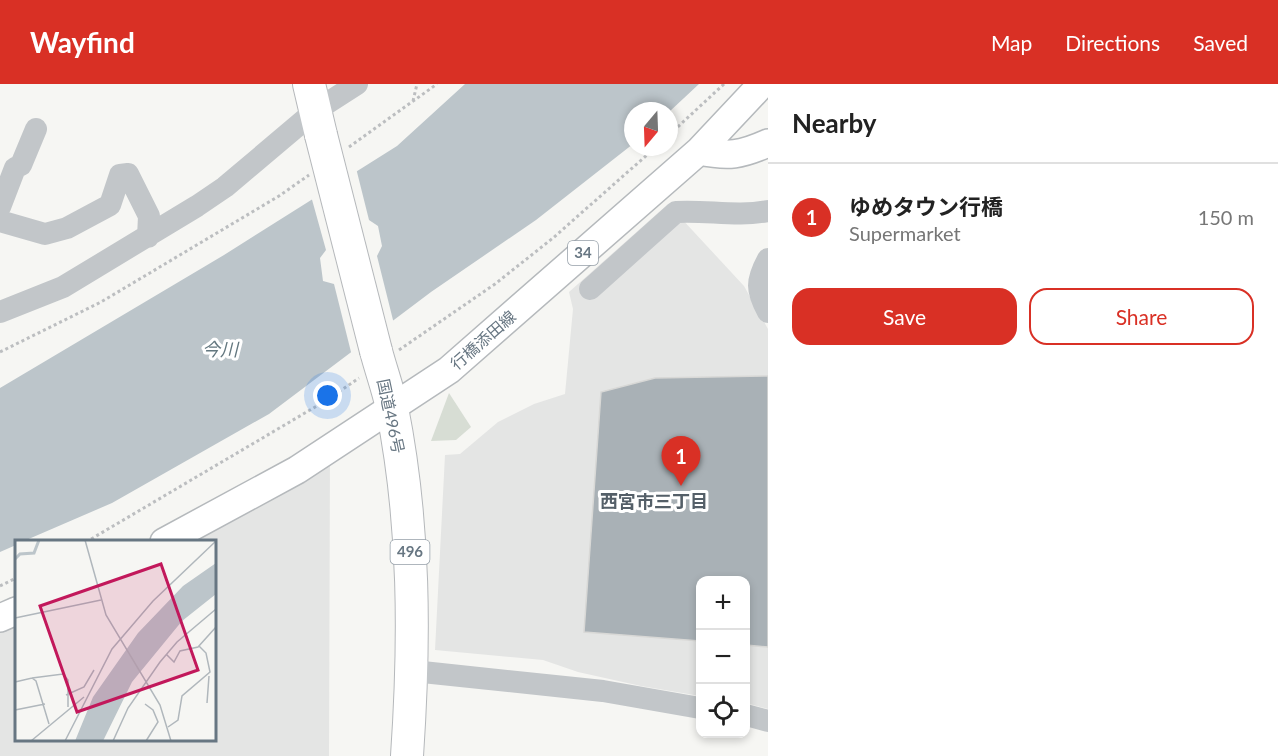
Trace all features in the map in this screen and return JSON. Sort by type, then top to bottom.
[{"type":"highway","name":"国道496号","points":[[323,119],[376,351],[392,407],[403,479],[412,573],[413,671],[407,756]]},
{"type":"main road","name":"行橋添田線","points":[[168,540],[297,470],[449,370],[699,151],[762,84]]},
{"type":"main road","points":[[699,151],[723,156],[748,151],[768,143]]},
{"type":"main road","points":[[0,618],[15,611]]},
{"type":"street","points":[[0,312],[63,287],[148,237],[323,119],[357,84]]},
{"type":"street","points":[[0,207],[15,168],[21,165],[36,129]]},
{"type":"street","points":[[0,221],[45,234],[67,228],[110,205],[120,175],[128,174],[149,216],[148,237]]},
{"type":"street","points":[[590,289],[676,212],[749,215],[768,212]]},
{"type":"street","points":[[768,259],[758,284],[760,297],[768,312]]},
{"type":"street","points":[[413,671],[603,691],[696,707]]},
{"type":"street","points":[[750,716],[768,721]]},
{"type":"path","points":[[413,102],[417,84]]},
{"type":"path","points":[[323,119],[413,102],[437,84]]},
{"type":"path","points":[[678,127],[724,84]]},
{"type":"path","points":[[0,352],[101,302],[279,196],[318,169]]},
{"type":"path","points":[[0,586],[15,578]]},
{"type":"shaded area","points":[[668,204],[744,286],[768,329],[768,709],[750,704],[750,576],[696,576],[696,695],[578,672],[543,660],[435,650],[445,455],[460,454],[498,422],[534,404],[565,394],[573,309],[569,292]]},
{"type":"shaded area","points":[[449,393],[471,427],[456,440],[431,441]]},
{"type":"shaded area","points":[[330,448],[329,756],[0,756],[0,618],[15,611],[15,741],[216,741],[216,540],[166,540]]},
{"type":"water","name":"今川","points":[[465,84],[699,84],[678,104],[624,102],[624,151],[536,220],[431,292],[269,414],[112,503],[26,540],[15,540],[15,545],[0,552],[0,388],[224,255],[397,146]]},
{"type":"pier","points":[[356,168],[369,220],[378,226],[382,246],[377,256],[394,324],[352,356],[334,284],[323,281],[320,258],[326,250],[311,196]]},
{"type":"building","points":[[768,376],[768,647],[750,645],[750,576],[696,576],[696,641],[584,632],[601,392],[655,378]]},
{"type":"place","name":"ゆめタウン行橋","points":[[681,486]]},
{"type":"district","name":"西宮市三丁目","points":[[654,502]]}]
